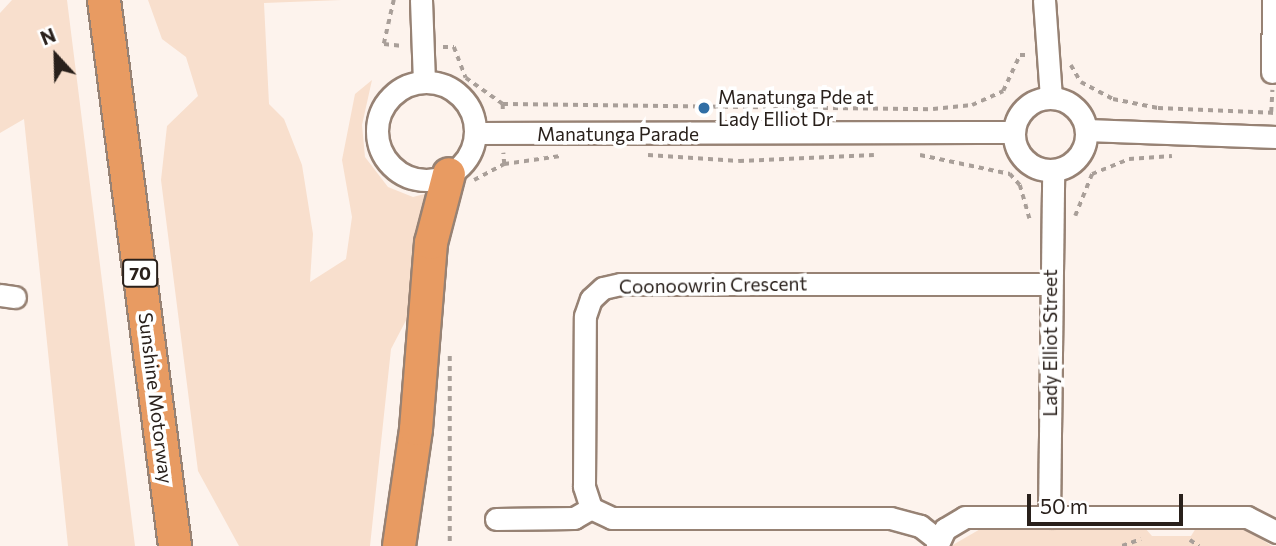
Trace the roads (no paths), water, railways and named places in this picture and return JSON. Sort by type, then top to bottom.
[{"type":"highway","name":"Sunshine Motorway","points":[[104,0],[175,546]]},
{"type":"highway","points":[[399,546],[416,429],[431,243],[459,179]]},
{"type":"street","points":[[421,0],[424,82]]},
{"type":"street","points":[[1044,0],[1044,55],[1051,98]]},
{"type":"street","points":[[1272,72],[1273,0]]},
{"type":"street","points":[[424,82],[456,92],[467,104],[475,133],[459,179],[424,179],[401,173],[379,146],[381,110],[408,85],[424,82]]},
{"type":"street","points":[[1051,98],[1076,109],[1086,130],[1074,161],[1052,170],[1029,164],[1014,132],[1023,110],[1051,98]]},
{"type":"street","points":[[1086,130],[1276,137]]},
{"type":"street","name":"Manatunga Parade","points":[[475,133],[1014,132]]},
{"type":"street","name":"Lady Elliot Street","points":[[1049,517],[1052,170]]},
{"type":"street","name":"Coonoowrin Crescent","points":[[591,508],[584,486],[585,316],[603,288],[1050,284]]},
{"type":"street","points":[[496,519],[574,519],[591,508],[612,518],[890,518],[920,526],[937,543],[965,517],[1247,517],[1273,522]]},
{"type":"place","name":"Manatunga Pde at Lady Elliot Dr","points":[[704,108]]}]
